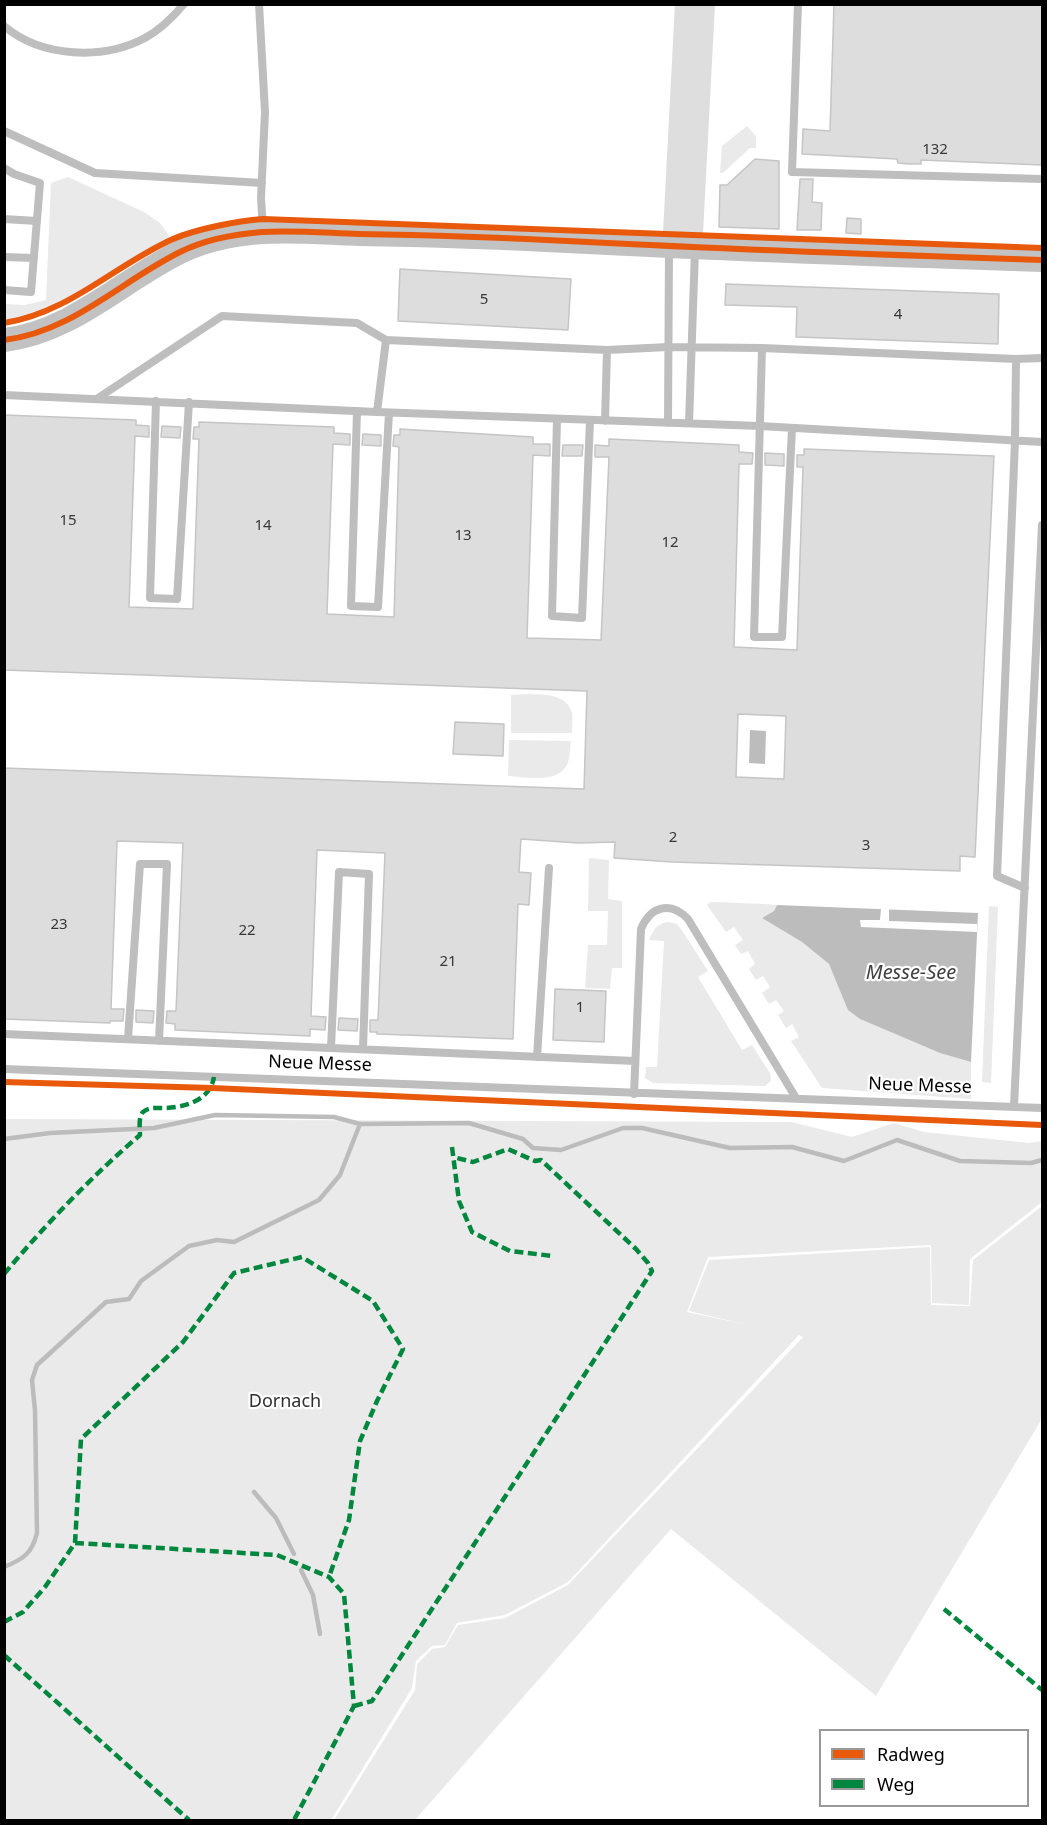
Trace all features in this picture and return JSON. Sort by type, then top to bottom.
[{"type":"street","points":[[4,340],[17,339],[56,326],[87,310],[143,273],[182,251],[218,240],[262,232],[465,236],[1042,260]]},
{"type":"lane","points":[[4,26],[12,33],[43,47],[81,53],[114,50],[146,38],[173,18],[184,4]]},
{"type":"lane","points":[[259,4],[265,112],[262,232]]},
{"type":"lane","points":[[798,4],[792,172],[1042,179]]},
{"type":"lane","points":[[4,131],[94,173],[262,183]]},
{"type":"lane","points":[[4,168],[40,183],[31,292],[4,290]]},
{"type":"lane","points":[[4,219],[37,220]]},
{"type":"lane","points":[[668,423],[670,319],[683,244]]},
{"type":"lane","points":[[683,244],[692,347],[689,423]]},
{"type":"lane","points":[[4,257],[34,258]]},
{"type":"lane","points":[[98,398],[222,316],[357,323],[386,340],[607,350],[668,347],[762,348],[1042,358]]},
{"type":"lane","points":[[377,412],[386,340]]},
{"type":"lane","points":[[762,348],[754,637],[782,637],[792,428]]},
{"type":"lane","points":[[605,421],[607,350]]},
{"type":"lane","points":[[1016,358],[1015,441],[997,876],[1025,888]]},
{"type":"lane","points":[[4,395],[389,413],[760,426],[1042,442]]},
{"type":"lane","points":[[156,401],[150,597],[177,599],[189,402]]},
{"type":"lane","points":[[357,411],[351,606],[378,607],[389,413]]},
{"type":"lane","points":[[557,419],[552,616],[582,618],[590,420]]},
{"type":"lane","points":[[1014,1106],[1042,525]]},
{"type":"lane","points":[[128,1039],[140,864],[167,864],[159,1041]]},
{"type":"lane","points":[[537,1057],[549,868]]},
{"type":"lane","points":[[331,1048],[339,872],[369,874],[363,1049]]},
{"type":"lane","points":[[634,1094],[641,929],[645,918],[653,912],[672,908],[682,912],[688,919],[796,1098]]},
{"type":"lane","points":[[4,1034],[635,1061]]},
{"type":"lane","name":"Neue Messe","points":[[4,1069],[1042,1108]]},
{"type":"green space","points":[[747,126],[756,136],[756,148],[750,148],[723,173],[720,173],[722,146]]},
{"type":"green space","points":[[68,177],[144,212],[160,223],[170,237],[47,309],[5,320],[5,304],[25,305],[46,300],[51,183]]},
{"type":"green space","points":[[537,694],[562,700],[572,713],[572,733],[511,733],[511,695]]},
{"type":"green space","points":[[509,740],[571,741],[567,765],[556,775],[548,777],[508,776]]},
{"type":"green space","points":[[589,858],[609,860],[608,899],[622,901],[622,968],[612,968],[610,989],[585,988],[588,945],[607,945],[608,911],[588,911]]},
{"type":"green space","points":[[710,902],[777,905],[774,911],[762,918],[802,942],[829,964],[849,1010],[860,1019],[940,1053],[971,1062],[971,1099],[822,1088],[791,1041],[799,1037],[792,1024],[786,1028],[778,1015],[784,1011],[776,1000],[769,1004],[762,993],[770,987],[763,976],[756,980],[749,969],[755,964],[748,951],[741,954],[735,945],[743,940],[734,927],[726,932],[707,905]]},
{"type":"green space","points":[[989,906],[998,907],[991,1083],[982,1082]]},
{"type":"green space","points":[[669,922],[677,924],[708,971],[698,977],[742,1050],[752,1045],[770,1073],[771,1081],[765,1086],[653,1083],[645,1078],[646,1067],[657,1067],[664,941],[649,940],[656,927]]},
{"type":"green space","name":"Dornach","points":[[5,1119],[791,1122],[852,1137],[894,1123],[924,1132],[1029,1143],[1042,1141],[1042,1202],[970,1259],[969,1305],[932,1303],[931,1245],[708,1257],[687,1312],[748,1325],[689,1311],[709,1260],[930,1247],[931,1305],[970,1306],[973,1260],[1042,1206],[1042,1413],[1040,1422],[876,1696],[671,1529],[415,1820],[334,1820],[415,1690],[417,1664],[432,1649],[445,1647],[458,1625],[505,1618],[568,1585],[803,1337],[799,1335],[568,1582],[505,1615],[457,1623],[445,1645],[432,1646],[416,1661],[412,1688],[331,1820],[5,1820]]},
{"type":"water","points":[[750,730],[766,731],[765,764],[749,763]]},
{"type":"water","name":"Messe-See","points":[[777,905],[978,913],[971,1062],[940,1053],[860,1019],[848,1010],[829,964],[802,942],[762,918],[774,911]]},
{"type":"pier","points":[[881,909],[889,909],[889,921],[977,924],[977,932],[861,927],[860,920],[880,920]]},
{"type":"building","points":[[834,4],[1042,4],[1042,165],[921,160],[921,164],[909,164],[898,163],[897,159],[802,154],[803,129],[830,131]]},
{"type":"building","points":[[755,159],[779,161],[779,229],[719,227],[720,185],[727,185]]},
{"type":"building","points":[[800,179],[813,179],[812,202],[822,203],[821,230],[797,230]]},
{"type":"building","points":[[847,218],[861,219],[861,234],[846,233]]},
{"type":"building","points":[[400,269],[571,279],[568,330],[398,321]]},
{"type":"building","points":[[726,284],[999,294],[998,344],[796,337],[797,307],[725,305]]},
{"type":"building","points":[[4,415],[136,420],[136,425],[149,426],[149,437],[135,436],[129,607],[193,609],[199,439],[193,439],[194,427],[199,427],[199,422],[334,427],[334,433],[350,434],[350,445],[333,444],[327,614],[394,617],[399,447],[393,446],[394,435],[400,435],[400,429],[533,437],[533,444],[550,444],[550,456],[533,455],[527,638],[601,640],[609,457],[595,457],[595,445],[609,446],[609,439],[739,445],[739,452],[753,453],[752,464],[739,464],[734,647],[797,650],[803,467],[797,467],[797,455],[804,455],[804,449],[994,456],[975,857],[960,856],[960,871],[672,862],[614,858],[615,842],[578,843],[521,839],[519,872],[531,873],[529,905],[518,904],[513,1039],[370,1032],[370,1020],[378,1020],[385,853],[317,850],[311,1016],[326,1017],[325,1030],[310,1029],[310,1036],[175,1030],[175,1024],[166,1023],[167,1011],[176,1011],[183,843],[117,841],[111,1009],[124,1009],[123,1021],[110,1021],[110,1023],[4,1019],[4,768],[584,789],[587,691],[4,670]],"holes":[[[738,714],[786,716],[784,779],[736,777]]]},
{"type":"building","points":[[162,426],[181,427],[180,438],[161,437]]},
{"type":"building","points":[[363,434],[381,435],[381,446],[362,445]]},
{"type":"building","points":[[563,445],[583,445],[582,456],[562,456]]},
{"type":"building","points":[[765,453],[784,454],[784,466],[765,465]]},
{"type":"building","points":[[455,722],[504,724],[503,756],[453,754]]},
{"type":"building","points":[[555,989],[606,991],[604,1042],[553,1040]]},
{"type":"building","points":[[136,1010],[154,1011],[153,1023],[136,1022]]},
{"type":"building","points":[[339,1018],[358,1019],[357,1031],[338,1030]]},
{"type":"waterway","points":[[4,1139],[50,1133],[154,1128],[215,1115],[334,1117],[360,1124],[469,1123],[523,1139],[533,1148],[561,1150],[623,1128],[642,1128],[730,1148],[792,1147],[844,1161],[897,1140],[960,1161],[1031,1163],[1042,1160]]},
{"type":"waterway","points":[[4,1567],[26,1555],[33,1546],[37,1533],[35,1410],[32,1380],[37,1365],[106,1302],[129,1299],[141,1281],[189,1246],[217,1240],[234,1242],[319,1200],[340,1175],[360,1124]]},
{"type":"waterway","points":[[254,1492],[276,1518],[294,1554]]},
{"type":"waterway","points":[[301,1570],[313,1595],[320,1634]]},
{"type":"taxiway","points":[[683,233],[695,4]]},
{"type":"marked path","points":[[4,1274],[69,1202],[140,1135],[140,1120],[143,1112],[150,1109],[179,1107],[195,1102],[207,1092],[214,1077]]},
{"type":"marked path","points":[[452,1147],[459,1201],[472,1232],[510,1251],[553,1256]]},
{"type":"marked path","points":[[354,1706],[372,1701],[652,1271],[636,1249],[541,1160],[535,1161],[508,1149],[473,1162],[453,1157]]},
{"type":"marked path","points":[[75,1543],[81,1439],[183,1342],[234,1273],[302,1257],[373,1301],[403,1349],[360,1441],[349,1520],[329,1577]]},
{"type":"marked path","points":[[4,1622],[23,1612],[45,1587],[75,1543],[277,1555],[329,1577],[344,1594],[354,1706],[294,1820]]},
{"type":"marked path","points":[[944,1609],[1042,1690]]},
{"type":"marked path","points":[[4,1655],[189,1820]]},
{"type":"cycle path","points":[[4,323],[28,318],[71,299],[173,239],[217,226],[263,219],[1042,248]]},
{"type":"cycle path","points":[[4,340],[52,327],[189,248],[220,238],[262,232],[298,231],[473,237],[1042,260]]},
{"type":"cycle path","points":[[4,1082],[212,1088],[1042,1125]]}]
